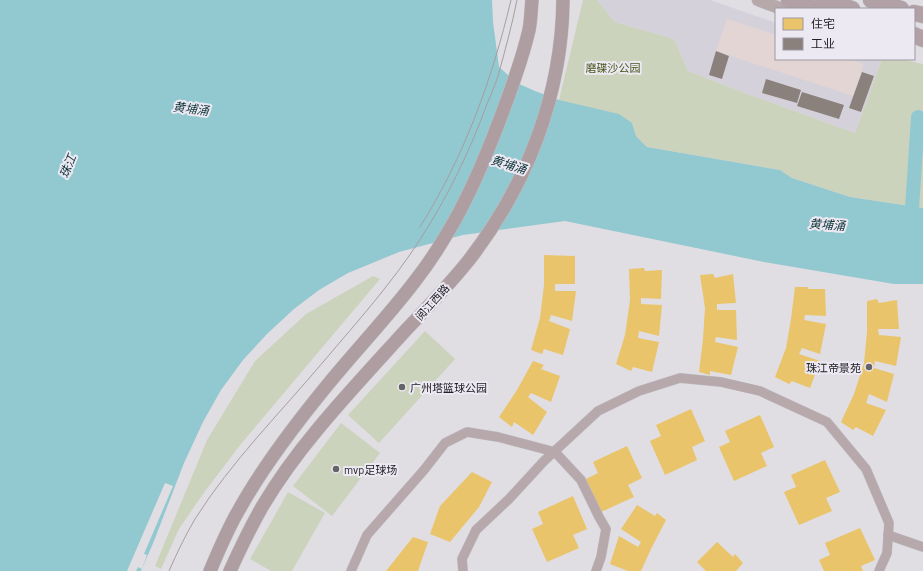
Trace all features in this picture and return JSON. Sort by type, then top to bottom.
[{"type":"highway","points":[[789,0],[813,8]]},
{"type":"highway","points":[[824,0],[849,8]]},
{"type":"highway","points":[[871,0],[898,8]]},
{"type":"main road","points":[[210,571],[221,544],[239,509],[277,450],[325,388],[398,303],[445,238],[483,164],[507,101],[529,29],[532,0]]},
{"type":"main road","name":"阅江西路","points":[[230,571],[263,506],[292,463],[317,430],[346,396],[438,296],[468,260],[486,236],[511,195],[527,164],[544,121],[551,95],[561,38],[563,0]]},
{"type":"street","points":[[758,0],[779,8]]},
{"type":"street","points":[[463,571],[462,559],[476,530],[598,411],[639,391],[680,378],[721,382],[760,391],[827,422],[866,469],[889,523],[887,553],[879,571]]},
{"type":"street","points":[[352,571],[367,535],[424,470],[445,443],[467,432],[498,437],[555,452],[581,480],[606,529],[601,557],[596,571]]},
{"type":"street","points":[[888,535],[923,547]]},
{"type":"shaded area","points":[[597,0],[710,0],[775,23],[775,60],[882,60],[855,133],[688,71],[674,39],[615,22]]},
{"type":"shaded area","points":[[727,19],[775,35],[775,60],[852,60],[864,64],[853,96],[716,51]]},
{"type":"green space","name":"磨碟沙公园","points":[[583,0],[597,0],[615,22],[674,39],[688,71],[855,133],[882,60],[905,60],[923,64],[923,208],[850,197],[792,178],[780,170],[647,147],[636,136],[632,123],[559,100]]},
{"type":"green space","points":[[373,276],[380,279],[241,444],[203,494],[179,529],[161,569],[155,566],[207,440],[255,361],[306,314]]},
{"type":"green space","name":"广州塔篮球公园","points":[[425,331],[455,359],[379,443],[348,415]]},
{"type":"green space","name":"mvp足球场","points":[[341,423],[380,453],[332,516],[293,486]]},
{"type":"green space","points":[[288,492],[325,513],[292,571],[271,571],[250,559]]},
{"type":"water","points":[[0,0],[492,0],[493,22],[499,67],[517,83],[535,91],[559,100],[619,114],[632,123],[636,136],[647,147],[780,170],[792,178],[850,197],[923,208],[923,284],[894,284],[764,262],[565,221],[463,235],[399,252],[348,273],[319,290],[294,309],[268,333],[243,360],[221,390],[203,422],[184,463],[141,571],[0,571]]},
{"type":"pier","points":[[165,483],[173,486],[144,554],[147,555],[142,569],[138,567],[136,571],[127,571]]},
{"type":"building: 住宅","points":[[544,255],[575,256],[575,284],[555,284],[555,291],[576,291],[572,321],[551,315],[549,321],[570,329],[563,355],[544,349],[542,354],[531,350],[540,318],[544,285]]},
{"type":"building: 住宅","points":[[644,268],[645,271],[662,270],[661,299],[641,298],[641,304],[662,305],[659,336],[639,331],[638,338],[659,342],[652,372],[633,367],[631,371],[616,364],[625,335],[630,300],[629,269]]},
{"type":"building: 住宅","points":[[713,274],[715,278],[733,274],[736,303],[717,304],[717,310],[736,310],[737,340],[716,337],[715,342],[738,347],[731,375],[710,371],[710,375],[699,372],[705,308],[700,275]]},
{"type":"building: 住宅","name":"珠江帝景苑","points":[[795,287],[825,289],[826,316],[805,315],[804,320],[826,324],[820,354],[802,348],[799,354],[820,361],[810,388],[792,381],[789,384],[775,377],[786,348]]},
{"type":"building: 住宅","name":"珠江帝景苑","points":[[877,299],[879,303],[897,300],[899,329],[878,329],[879,335],[901,337],[896,366],[875,361],[874,368],[894,374],[887,402],[869,394],[866,403],[886,410],[873,436],[856,427],[853,430],[841,422],[854,394],[864,363],[867,332],[867,301]]},
{"type":"building: 住宅","points":[[533,361],[544,365],[541,369],[560,376],[551,402],[531,393],[528,397],[547,412],[533,435],[514,422],[512,427],[499,417],[517,390]]},
{"type":"building: 住宅","points":[[691,409],[705,441],[692,447],[697,460],[665,475],[650,441],[661,436],[656,425]]},
{"type":"building: 住宅","points":[[760,415],[774,447],[761,453],[767,466],[734,481],[719,447],[730,442],[725,431]]},
{"type":"building: 住宅","points":[[627,446],[642,478],[628,485],[634,497],[601,512],[586,479],[598,473],[593,462]]},
{"type":"building: 住宅","points":[[825,460],[840,492],[826,498],[832,511],[799,525],[784,492],[796,487],[791,475]]},
{"type":"building: 住宅","points":[[472,472],[492,482],[479,507],[450,542],[430,534],[440,506]]},
{"type":"building: 住宅","points":[[573,496],[587,529],[573,535],[579,548],[547,562],[532,529],[543,524],[538,512]]},
{"type":"building: 住宅","points":[[637,505],[655,516],[657,513],[666,520],[641,571],[628,571],[610,564],[619,536],[638,547],[641,542],[621,529]]},
{"type":"building: 住宅","points":[[860,528],[875,560],[861,566],[863,571],[824,571],[819,560],[830,555],[825,543]]},
{"type":"building: 住宅","points":[[413,537],[428,542],[418,571],[386,571]]},
{"type":"building: 住宅","points":[[717,542],[733,557],[735,554],[743,563],[736,571],[706,571],[697,562]]},
{"type":"building: 工业","points":[[716,51],[729,56],[722,79],[709,75]]},
{"type":"building: 工业","points":[[862,72],[874,76],[861,112],[849,108]]},
{"type":"building: 工业","points":[[766,79],[801,90],[797,103],[762,93]]},
{"type":"building: 工业","points":[[802,92],[844,105],[839,119],[797,106]]},
{"type":"waterway","points":[[911,224],[918,117]]},
{"type":"tram line","points":[[420,227],[450,173],[475,117],[495,59],[511,0]]},
{"type":"tram line","points":[[169,571],[195,519],[224,478],[256,438],[374,301],[399,270],[431,222],[466,156],[498,76],[517,0]]},
{"type":"place","name":"珠江帝景苑","points":[[869,367]]},
{"type":"place","name":"广州塔篮球公园","points":[[402,387]]},
{"type":"place","name":"mvp足球场","points":[[336,469]]},
{"type":"water label","name":"黄埔涌","points":[[191,108]]},
{"type":"water label","name":"黄埔涌","points":[[509,164]]},
{"type":"water label","name":"珠江","points":[[67,166]]},
{"type":"water label","name":"黄埔涌","points":[[827,224]]}]
